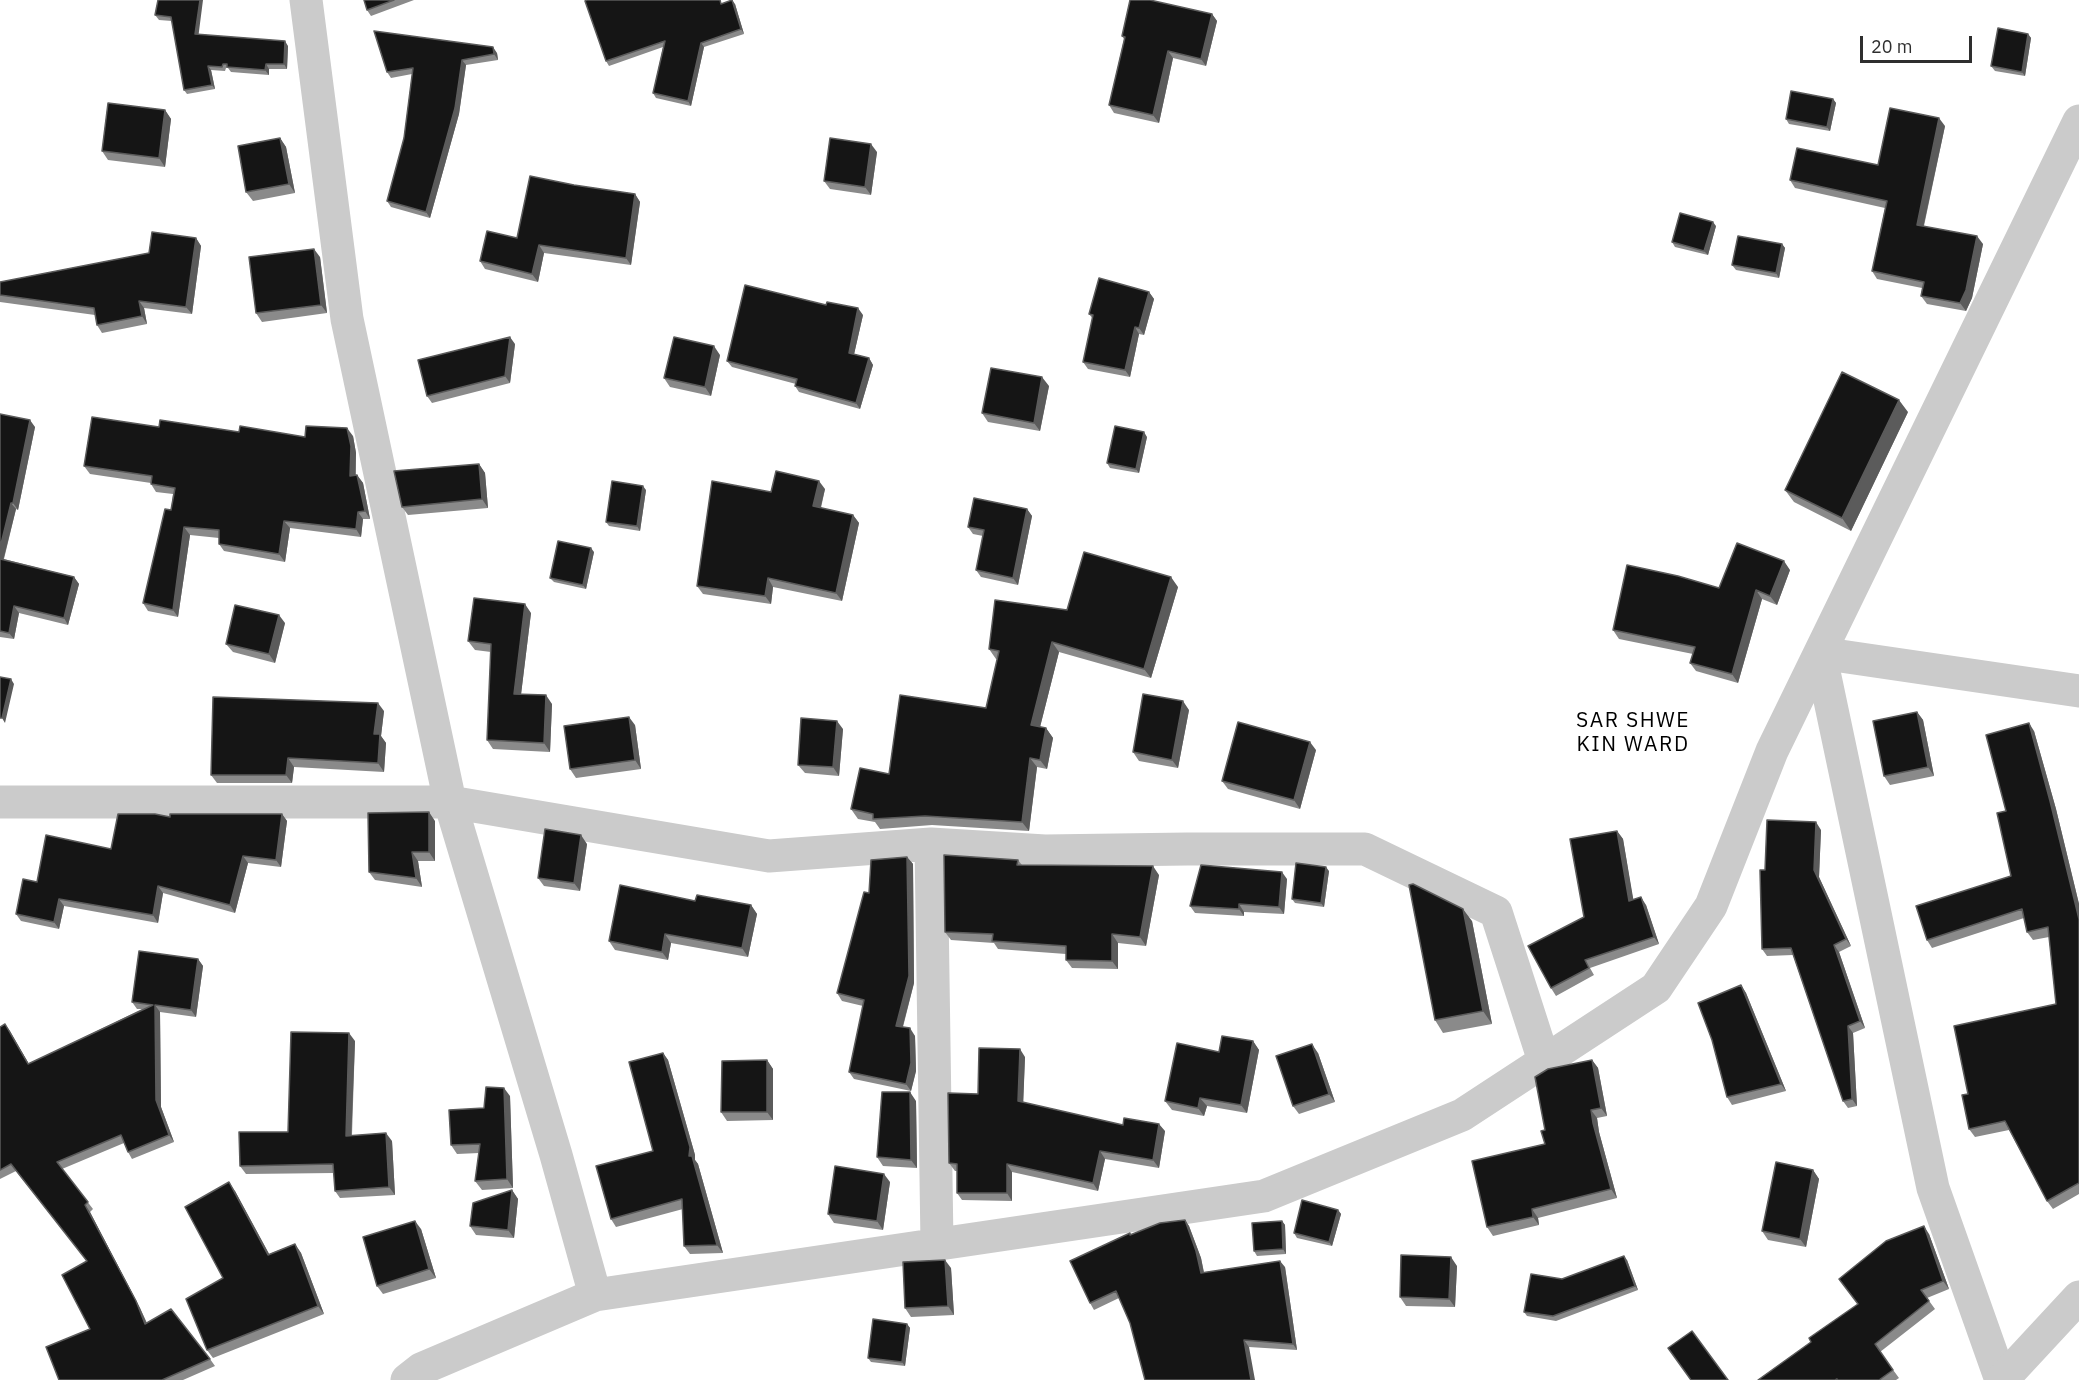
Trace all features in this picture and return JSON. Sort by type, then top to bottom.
[{"type":"street","points":[[306,0],[347,319],[450,802],[556,1155],[595,1294]]},
{"type":"street","points":[[407,1380],[421,1369],[595,1294],[1264,1196],[1462,1115],[1656,988],[1711,906],[1772,751],[2079,121]]},
{"type":"street","points":[[1820,653],[2079,691]]},
{"type":"street","points":[[1820,653],[1933,1188],[2002,1380],[2079,1297]]},
{"type":"street","points":[[0,802],[450,802],[769,856],[931,844],[1045,851],[1365,849],[1496,912],[1545,1061]]},
{"type":"street","points":[[931,844],[937,1244]]},
{"type":"building","points":[[158,0],[200,0],[195,34],[285,41],[284,64],[266,64],[265,70],[227,67],[227,64],[223,64],[222,67],[208,66],[212,85],[184,90],[171,17],[155,15]]},
{"type":"building","points":[[364,0],[394,0],[367,10]]},
{"type":"building","points":[[720,0],[721,4],[732,0],[741,29],[701,43],[688,101],[653,93],[665,41],[606,61],[585,1]]},
{"type":"building","points":[[1130,0],[1150,0],[1212,14],[1201,59],[1168,51],[1153,115],[1109,105],[1125,37],[1122,36]]},
{"type":"building","points":[[1998,28],[2028,34],[2022,72],[1991,66]]},
{"type":"building","points":[[374,31],[493,47],[494,54],[462,60],[455,108],[426,212],[387,201],[404,138],[413,68],[387,72]]},
{"type":"building","points":[[1791,91],[1833,99],[1827,127],[1786,119]]},
{"type":"building","points":[[108,103],[165,110],[159,158],[102,151]]},
{"type":"building","points":[[1890,108],[1939,118],[1917,225],[1977,236],[1966,290],[1960,303],[1921,296],[1924,282],[1872,271],[1887,201],[1790,180],[1797,148],[1878,165]]},
{"type":"building","points":[[280,138],[289,184],[246,192],[238,146]]},
{"type":"building","points":[[830,138],[871,144],[865,187],[824,181]]},
{"type":"building","points":[[530,176],[635,194],[626,258],[539,245],[532,274],[480,261],[487,231],[517,238]]},
{"type":"building","points":[[1680,213],[1713,222],[1704,251],[1672,242]]},
{"type":"building","points":[[152,232],[196,238],[186,307],[139,301],[142,316],[97,325],[94,308],[0,295],[0,282],[149,253]]},
{"type":"building","points":[[1738,236],[1782,244],[1776,273],[1732,265]]},
{"type":"building","points":[[314,249],[321,305],[256,313],[249,257]]},
{"type":"building","points":[[1099,278],[1149,292],[1139,328],[1135,327],[1125,370],[1083,362],[1093,315],[1089,314]]},
{"type":"building","points":[[745,285],[826,305],[827,302],[858,308],[849,353],[869,358],[856,403],[795,386],[797,379],[727,361]]},
{"type":"building","points":[[510,337],[505,376],[427,396],[418,360]]},
{"type":"building","points":[[674,337],[714,346],[705,387],[664,378]]},
{"type":"building","points":[[991,368],[1042,377],[1034,423],[982,413]]},
{"type":"building","points":[[1842,372],[1899,400],[1842,518],[1785,490]]},
{"type":"building","points":[[0,414],[30,420],[13,503],[11,503],[0,548]]},
{"type":"building","points":[[92,417],[159,427],[160,420],[239,432],[240,426],[305,437],[306,426],[347,428],[351,446],[350,476],[357,475],[365,511],[358,512],[356,529],[284,521],[279,554],[219,544],[219,530],[184,527],[173,610],[143,603],[165,509],[171,510],[175,488],[151,484],[152,476],[84,466]]},
{"type":"building","points":[[1115,426],[1144,432],[1136,469],[1107,463]]},
{"type":"building","points":[[479,464],[482,499],[402,507],[394,471]]},
{"type":"building","points":[[776,471],[819,481],[813,506],[853,515],[836,593],[768,578],[765,596],[697,586],[712,481],[771,492]]},
{"type":"building","points":[[612,481],[643,486],[637,526],[606,522]]},
{"type":"building","points":[[974,498],[1027,509],[1013,578],[976,570],[984,530],[968,527]]},
{"type":"building","points":[[558,541],[591,548],[583,585],[550,578]]},
{"type":"building","points":[[1737,543],[1784,561],[1770,596],[1756,590],[1732,674],[1690,663],[1695,647],[1613,630],[1627,565],[1719,588]]},
{"type":"building","points":[[1084,552],[1171,577],[1144,669],[1052,642],[1031,725],[1046,728],[1040,760],[1030,758],[1022,822],[925,816],[873,819],[873,814],[851,809],[860,768],[889,774],[900,695],[986,708],[999,651],[989,649],[995,600],[1067,610]]},
{"type":"building","points":[[0,559],[74,577],[64,618],[14,606],[9,633],[0,631]]},
{"type":"building","points":[[474,598],[525,604],[514,694],[546,695],[544,743],[487,740],[491,644],[468,641]]},
{"type":"building","points":[[235,605],[279,615],[269,654],[226,644]]},
{"type":"building","points":[[0,677],[11,679],[2,718],[0,718]]},
{"type":"building","points":[[1143,694],[1183,701],[1172,760],[1133,752]]},
{"type":"building","points":[[213,697],[378,703],[374,734],[380,734],[378,763],[288,758],[286,775],[211,775]]},
{"type":"building","points":[[1917,712],[1928,767],[1884,776],[1873,721]]},
{"type":"building","points":[[629,717],[635,760],[570,769],[564,726]]},
{"type":"building","points":[[801,718],[837,721],[833,767],[798,765]]},
{"type":"building","points":[[1238,722],[1310,742],[1294,800],[1222,781]]},
{"type":"building","points":[[2029,723],[2079,919],[2079,1183],[2047,1201],[2005,1121],[1969,1129],[1962,1095],[1968,1094],[1954,1026],[2056,1004],[2048,927],[2027,932],[2022,909],[1927,940],[1916,906],[2011,876],[1997,813],[2006,811],[1986,735]]},
{"type":"building","points":[[429,812],[429,852],[412,852],[416,878],[369,872],[368,813]]},
{"type":"building","points":[[118,814],[155,814],[170,817],[170,814],[282,814],[276,860],[243,856],[230,905],[158,886],[153,915],[59,899],[54,922],[16,914],[23,879],[37,882],[46,835],[111,849]]},
{"type":"building","points":[[1767,820],[1816,822],[1814,870],[1846,939],[1834,945],[1860,1021],[1848,1026],[1852,1099],[1843,1101],[1791,948],[1762,949],[1760,870],[1765,870]]},
{"type":"building","points":[[545,829],[581,835],[574,883],[538,878]]},
{"type":"building","points":[[1617,831],[1629,901],[1641,897],[1654,937],[1585,960],[1589,968],[1551,988],[1528,946],[1584,917],[1570,839]]},
{"type":"building","points":[[944,855],[1018,860],[1017,865],[1153,866],[1140,937],[1112,934],[1112,961],[1066,960],[1066,946],[992,941],[993,934],[945,932]]},
{"type":"building","points":[[907,857],[909,976],[896,1026],[910,1028],[911,1063],[906,1084],[849,1072],[864,1000],[837,993],[864,892],[869,893],[871,860]]},
{"type":"building","points":[[1296,863],[1326,867],[1321,903],[1292,899]]},
{"type":"building","points":[[1201,865],[1282,872],[1279,907],[1239,904],[1239,909],[1190,906]]},
{"type":"building","points":[[1413,884],[1463,909],[1483,1011],[1435,1020],[1409,885]]},
{"type":"building","points":[[620,885],[695,901],[697,895],[751,905],[742,948],[665,934],[662,952],[609,941]]},
{"type":"building","points":[[139,951],[198,959],[191,1010],[155,1005],[156,1100],[169,1135],[128,1152],[121,1135],[57,1162],[88,1202],[85,1205],[136,1301],[145,1324],[171,1309],[210,1359],[162,1380],[59,1380],[46,1347],[90,1329],[62,1275],[87,1261],[11,1164],[0,1170],[0,1027],[5,1024],[28,1064],[153,1005],[132,1002]]},
{"type":"building","points":[[1741,985],[1781,1084],[1727,1097],[1712,1040],[1698,1003]]},
{"type":"building","points":[[291,1032],[349,1033],[346,1136],[386,1133],[389,1187],[335,1191],[333,1164],[240,1166],[239,1132],[288,1132]]},
{"type":"building","points":[[1222,1036],[1253,1041],[1241,1105],[1200,1098],[1198,1108],[1165,1101],[1177,1043],[1219,1052]]},
{"type":"building","points":[[1312,1044],[1329,1094],[1293,1106],[1276,1056]]},
{"type":"building","points":[[979,1048],[1020,1049],[1018,1101],[1123,1125],[1124,1118],[1159,1124],[1153,1160],[1100,1151],[1093,1183],[1007,1164],[1007,1193],[957,1193],[957,1164],[949,1163],[948,1093],[978,1094]]},
{"type":"building","points":[[663,1053],[690,1147],[689,1156],[692,1156],[717,1245],[684,1246],[682,1199],[611,1219],[596,1166],[653,1151],[629,1062]]},
{"type":"building","points":[[767,1060],[767,1112],[721,1112],[722,1061]]},
{"type":"building","points":[[1592,1060],[1601,1108],[1591,1110],[1611,1189],[1532,1209],[1533,1217],[1487,1227],[1472,1161],[1545,1144],[1541,1131],[1545,1130],[1535,1077],[1548,1069]]},
{"type":"building","points":[[486,1087],[504,1088],[507,1179],[475,1181],[480,1144],[451,1145],[449,1110],[484,1108]]},
{"type":"building","points":[[882,1092],[910,1092],[911,1160],[877,1157]]},
{"type":"building","points":[[1776,1162],[1813,1170],[1800,1239],[1762,1231]]},
{"type":"building","points":[[835,1166],[884,1174],[877,1221],[828,1214]]},
{"type":"building","points":[[229,1182],[268,1255],[295,1244],[318,1306],[207,1350],[186,1299],[223,1278],[185,1207]]},
{"type":"building","points":[[512,1190],[508,1230],[470,1226],[473,1203]]},
{"type":"building","points":[[1302,1200],[1338,1210],[1329,1242],[1294,1233]]},
{"type":"building","points":[[1185,1220],[1201,1273],[1280,1261],[1293,1344],[1244,1340],[1251,1380],[1145,1380],[1130,1323],[1116,1291],[1090,1303],[1070,1261],[1130,1233],[1130,1235],[1160,1223]]},
{"type":"building","points":[[415,1221],[429,1269],[377,1286],[363,1237]]},
{"type":"building","points":[[1282,1221],[1283,1249],[1254,1251],[1252,1223]]},
{"type":"building","points":[[1924,1226],[1943,1281],[1921,1290],[1929,1301],[1875,1344],[1893,1370],[1879,1380],[1758,1380],[1811,1342],[1809,1338],[1858,1304],[1839,1279],[1886,1241]]},
{"type":"building","points":[[1401,1255],[1451,1257],[1449,1299],[1400,1297]]},
{"type":"building","points":[[1624,1256],[1635,1286],[1553,1316],[1524,1312],[1531,1274],[1562,1279]]},
{"type":"building","points":[[945,1260],[948,1306],[905,1308],[903,1262]]},
{"type":"building","points":[[873,1319],[907,1324],[902,1362],[868,1358]]},
{"type":"building","points":[[1692,1331],[1728,1380],[1691,1380],[1668,1348]]},
{"type":"district","name":"SAR SHWE KIN WARD","points":[[1633,733]]}]
